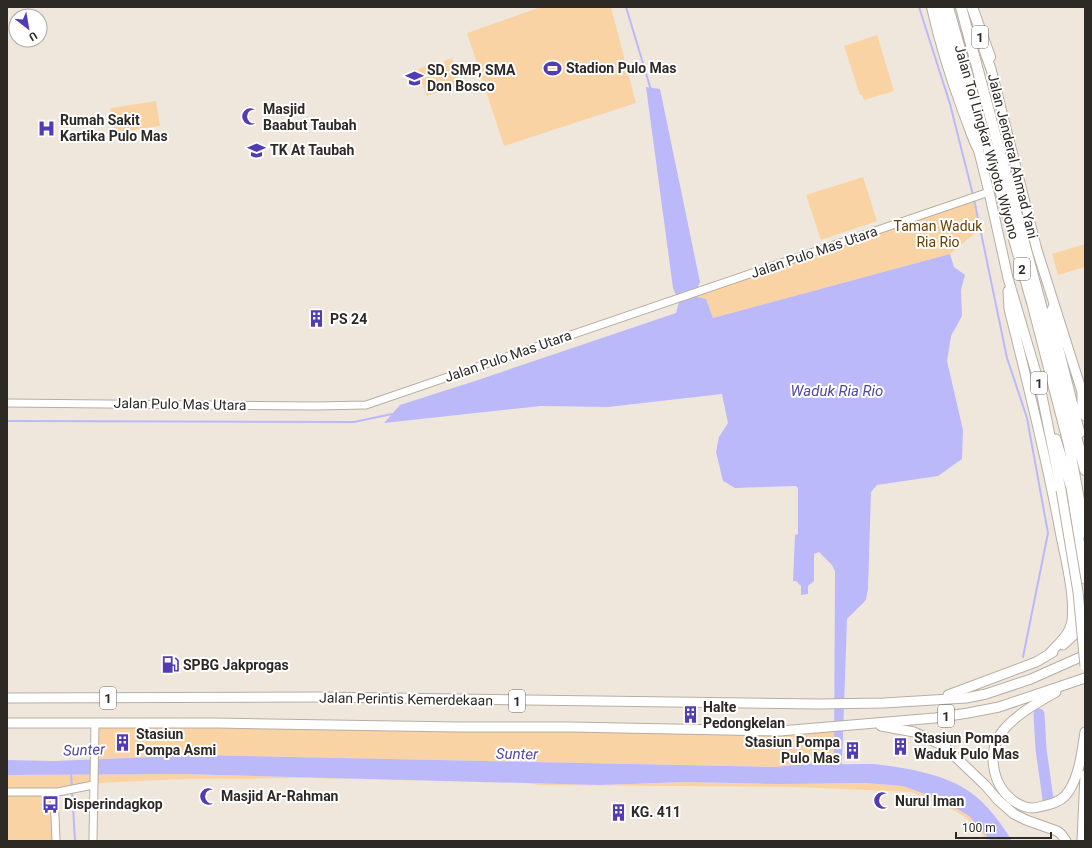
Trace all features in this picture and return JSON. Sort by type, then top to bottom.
[{"type":"highway","points":[[932,7],[943,51],[973,139],[978,148]]},
{"type":"highway","name":"1","points":[[939,7],[977,138],[987,193],[1008,278],[1071,488],[1085,579]]},
{"type":"highway","name":"Jalan Tol Lingkar Wiyoto Wiyono","points":[[948,7],[1033,306],[1069,445],[1085,533]]},
{"type":"highway","name":"Jalan Tol Lingkar Wiyoto Wiyono","points":[[961,7],[1085,470]]},
{"type":"highway","points":[[971,7],[990,57]]},
{"type":"highway","name":"Jalan Jenderal Ahmad Yani","points":[[971,7],[991,69],[1033,236],[1083,398],[1085,416]]},
{"type":"highway","points":[[1008,278],[1009,309],[1036,415],[1053,492],[1069,578],[1072,604],[1072,622],[1070,627],[1066,635],[1048,655]]},
{"type":"highway","name":"Jalan Jenderal Ahmad Yani","points":[[1054,305],[1050,314],[1085,453]]},
{"type":"highway","name":"1","points":[[1040,386],[1061,490],[1078,592],[1085,666]]},
{"type":"highway","points":[[933,699],[958,692],[1036,662],[1068,642],[1081,623],[1085,612]]},
{"type":"highway","name":"Jalan Perintis Kemerdekaan","points":[[7,698],[326,698],[834,704],[884,703],[986,694],[1027,681],[1085,655]]},
{"type":"highway","points":[[1085,678],[1040,697],[1005,727],[995,745],[993,770],[997,780],[1004,791],[1017,803],[1023,806],[1032,808],[1055,804],[1065,797],[1069,791],[1079,765],[1085,732]]},
{"type":"highway","name":"Jalan Perintis Kemerdekaan","points":[[7,723],[216,723],[764,731],[935,718],[999,707],[1028,697],[1040,697]]},
{"type":"highway","points":[[862,724],[885,726],[914,732],[944,746],[1007,809],[1021,819],[1057,831],[1066,841]]},
{"type":"highway","points":[[1082,841],[1085,775]]},
{"type":"street","name":"Jalan Pulo Mas Utara","points":[[7,403],[315,406],[366,405],[987,193]]},
{"type":"street","points":[[93,841],[91,785],[94,752],[94,724]]},
{"type":"street","points":[[7,792],[56,792],[91,785]]},
{"type":"street","points":[[56,792],[56,841]]},
{"type":"green space","name":"Stadion Pulo Mas","points":[[541,7],[611,7],[636,103],[504,146],[467,33]]},
{"type":"green space","points":[[877,35],[894,91],[864,100],[862,95],[860,95],[844,46]]},
{"type":"green space","points":[[452,58],[461,85],[426,96],[418,69],[426,66],[428,71],[445,65],[444,61]]},
{"type":"green space","points":[[156,101],[160,126],[114,133],[110,108]]},
{"type":"green space","points":[[863,177],[877,221],[821,240],[806,195]]},
{"type":"green space","name":"Taman Waduk Ria Rio","points":[[973,197],[980,229],[950,254],[713,318],[706,299],[694,296]]},
{"type":"green space","points":[[1085,244],[1085,267],[1058,275],[1052,254]]},
{"type":"green space","points":[[95,724],[539,728],[835,726],[834,764],[805,764],[777,767],[198,755],[94,759]]},
{"type":"green space","points":[[182,774],[500,782],[306,778],[183,779],[100,783],[54,792],[56,841],[7,841],[7,775]]},
{"type":"green space","points":[[686,782],[764,784],[865,783],[903,786],[946,802],[969,816],[991,841],[987,841],[965,817],[945,805],[911,792],[795,787],[539,785],[528,783],[599,785]]},
{"type":"water","name":"Waduk Ria Rio","points":[[646,87],[660,89],[700,282],[694,296],[706,299],[713,318],[950,254],[954,267],[965,275],[961,290],[962,316],[951,336],[947,361],[963,430],[962,459],[938,476],[877,485],[871,492],[868,589],[866,600],[847,619],[842,764],[872,764],[893,767],[917,771],[950,781],[970,792],[983,803],[999,821],[1012,841],[991,841],[969,816],[946,802],[903,786],[865,783],[778,784],[686,782],[599,785],[182,774],[7,775],[7,760],[54,761],[198,755],[776,767],[805,764],[834,764],[835,571],[832,565],[819,552],[814,554],[814,581],[808,586],[808,594],[801,595],[801,586],[796,581],[793,581],[795,535],[798,534],[798,488],[796,486],[735,488],[723,481],[716,452],[719,437],[728,423],[722,394],[608,407],[541,406],[384,423],[400,405],[676,313],[679,302],[673,288]]},
{"type":"waterway","points":[[626,7],[651,90]]},
{"type":"waterway","points":[[919,7],[950,104],[973,195]]},
{"type":"waterway","points":[[974,199],[1007,358],[1027,418],[1048,533],[1023,657]]},
{"type":"waterway","points":[[7,421],[354,422],[392,414]]},
{"type":"waterway","points":[[1039,714],[1041,749],[1048,799]]},
{"type":"waterway","points":[[71,772],[75,841]]},
{"type":"place","name":"Stadion Pulo Mas","points":[[553,68]]},
{"type":"place","name":"SD, SMP, SMA Don Bosco","points":[[414,78]]},
{"type":"place","name":"Masjid Baabut Taubah","points":[[250,117]]},
{"type":"place","name":"Rumah Sakit Kartika Pulo Mas","points":[[47,128]]},
{"type":"place","name":"TK At Taubah","points":[[257,150]]},
{"type":"place","name":"PS 24","points":[[317,319]]},
{"type":"place","name":"SPBG Jakprogas","points":[[170,665]]},
{"type":"place","name":"Halte Pedongkelan","points":[[690,715]]},
{"type":"place","name":"Stasiun Pompa Asmi","points":[[123,742]]},
{"type":"place","name":"Stasiun Pompa Waduk Pulo Mas","points":[[901,746]]},
{"type":"place","name":"Stasiun Pompa Pulo Mas","points":[[853,750]]},
{"type":"place","name":"Masjid Ar-Rahman","points":[[208,796]]},
{"type":"place","name":"Nurul Iman","points":[[882,801]]},
{"type":"place","name":"Disperindagkop","points":[[51,804]]},
{"type":"place","name":"KG. 411","points":[[618,812]]},
{"type":"water label","name":"Sunter","points":[[84,750]]},
{"type":"water label","name":"Sunter","points":[[517,754]]}]
